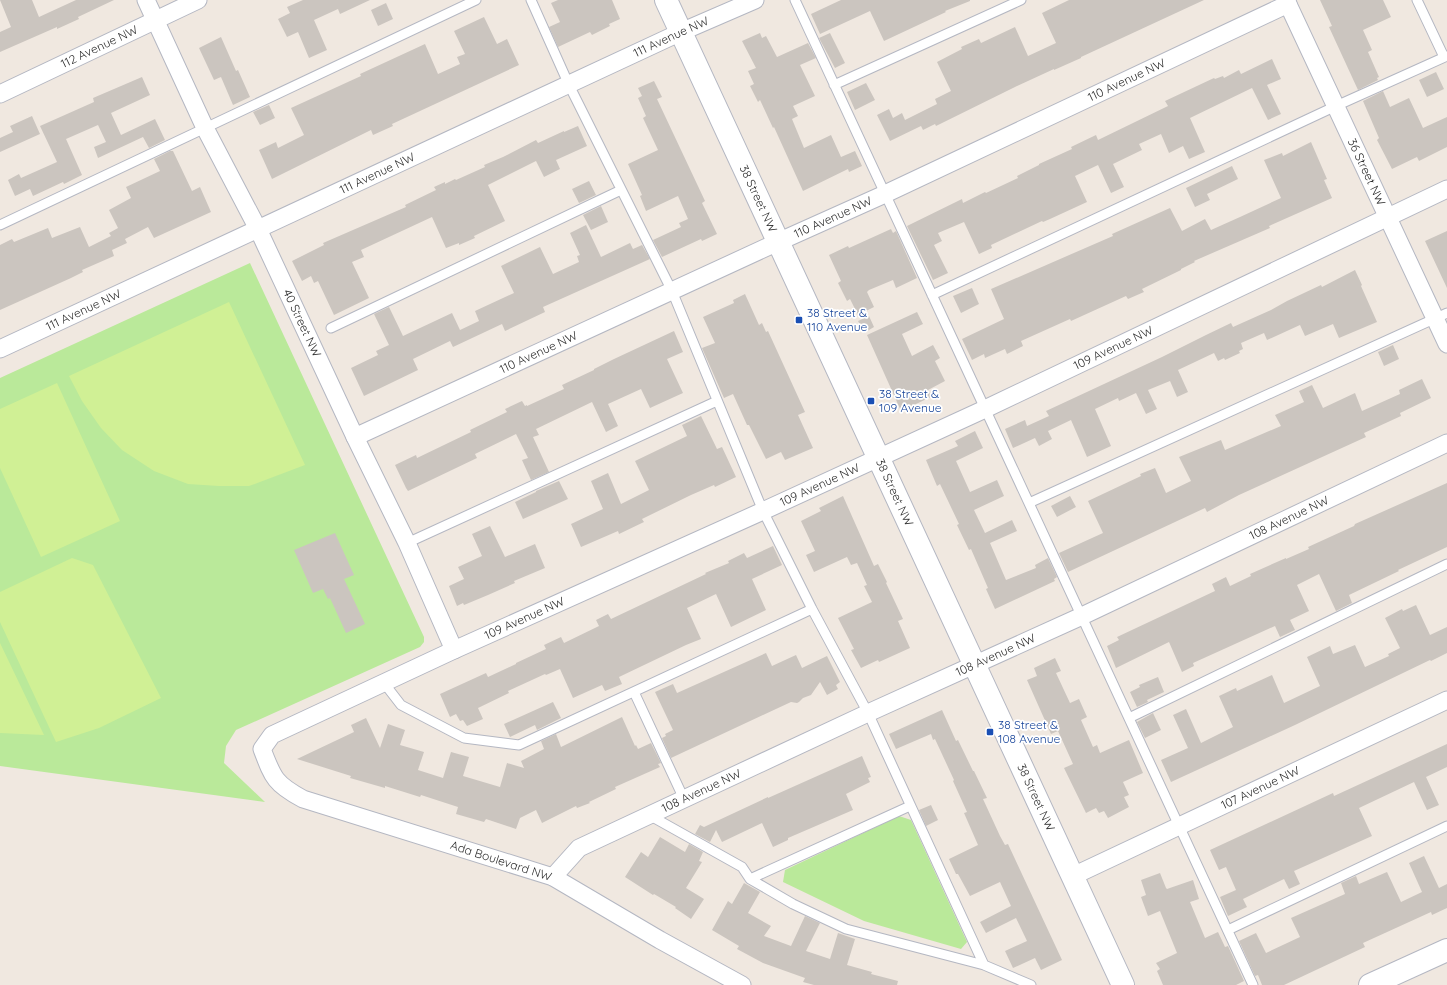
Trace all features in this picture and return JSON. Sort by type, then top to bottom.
[{"type":"street","name":"40 Street NW","points":[[146,0],[206,128],[258,229],[355,437],[407,543],[454,650]]},
{"type":"street","name":"112 Avenue NW","points":[[0,94],[198,0]]},
{"type":"street","name":"38 Street NW","points":[[666,0],[1123,985]]},
{"type":"street","name":"111 Avenue NW","points":[[0,349],[681,32],[754,0]]},
{"type":"street","name":"36 Street NW","points":[[1287,2],[1388,217],[1441,315],[1447,344]]},
{"type":"street","name":"110 Avenue NW","points":[[355,437],[885,194],[1287,2]]},
{"type":"street","name":"109 Avenue NW","points":[[272,774],[262,749],[272,735],[454,650],[985,409],[1447,189]]},
{"type":"street","name":"108 Avenue NW","points":[[553,877],[579,848],[974,664],[1082,616],[1447,443]]},
{"type":"street","name":"107 Avenue NW","points":[[1073,876],[1447,700]]},
{"type":"street","name":"Ada Boulevard NW","points":[[272,774],[285,789],[303,799],[553,877],[660,940],[742,985]]},
{"type":"street","points":[[1370,985],[1447,950]]},
{"type":"lane","points":[[0,224],[476,0]]},
{"type":"lane","points":[[531,0],[570,84],[672,291],[763,511],[812,609],[868,713],[984,966]]},
{"type":"lane","points":[[795,0],[1254,985]]},
{"type":"lane","points":[[834,85],[1021,0]]},
{"type":"lane","points":[[932,295],[1336,106],[1446,57],[1417,0]]},
{"type":"lane","points":[[331,328],[622,190]]},
{"type":"lane","points":[[1029,503],[1441,315]]},
{"type":"lane","points":[[407,543],[717,401]]},
{"type":"lane","points":[[1129,718],[1447,564]]},
{"type":"lane","points":[[384,683],[401,705],[464,738],[519,745],[812,609]]},
{"type":"lane","points":[[634,692],[684,799]]},
{"type":"lane","points":[[750,879],[910,806]]},
{"type":"lane","points":[[649,815],[742,867],[750,879],[793,904],[846,929],[984,966],[1031,985]]},
{"type":"lane","points":[[1228,930],[1447,826]]},
{"type":"green space","points":[[250,263],[424,637],[424,642],[420,647],[236,730],[226,746],[224,763],[265,802],[0,766],[0,378]]},
{"type":"green space","points":[[229,302],[305,465],[249,486],[188,484],[154,471],[122,450],[101,428],[82,401],[69,376]]},
{"type":"green space","points":[[57,383],[120,521],[41,557],[0,468],[0,409]]},
{"type":"green space","points":[[72,558],[93,565],[161,698],[99,728],[56,742],[0,622],[0,592]]},
{"type":"green space","points":[[0,643],[44,735],[0,733]]},
{"type":"green space","points":[[899,816],[911,820],[967,942],[961,949],[864,921],[783,882],[785,870]]},
{"type":"building","points":[[0,0],[32,0],[39,17],[76,0],[114,0],[78,17],[79,19],[0,52],[0,32],[11,27]]},
{"type":"building","points":[[303,0],[370,0],[340,14],[338,9],[314,20],[327,50],[309,58],[298,32],[287,37],[278,19],[290,13],[287,7]]},
{"type":"building","points":[[558,0],[612,0],[620,19],[592,35],[590,32],[558,47],[549,27],[560,22],[551,3]]},
{"type":"building","points":[[841,0],[970,1],[945,11],[946,12],[884,41],[870,11],[820,34],[811,14]]},
{"type":"building","points":[[1069,0],[1204,0],[1081,58],[1015,87],[936,126],[935,124],[923,130],[921,126],[890,141],[877,115],[889,109],[893,118],[902,113],[905,120],[937,104],[935,99],[951,91],[937,62],[962,49],[961,47],[979,39],[981,43],[1015,27],[1028,56],[1056,43],[1042,13]]},
{"type":"building","points":[[1320,0],[1383,0],[1391,17],[1363,30],[1372,50],[1368,52],[1379,77],[1377,78],[1378,80],[1358,90],[1329,27],[1332,26]]},
{"type":"building","points":[[386,3],[393,19],[378,26],[371,10]]},
{"type":"building","points":[[484,17],[497,44],[507,39],[519,65],[392,124],[393,126],[373,135],[371,130],[272,179],[259,150],[276,142],[278,148],[304,135],[291,108],[361,76],[360,74],[425,44],[438,74],[460,64],[457,57],[465,54],[454,31]]},
{"type":"building","points":[[760,33],[762,38],[766,36],[777,57],[808,43],[816,58],[800,65],[815,96],[793,106],[798,116],[792,119],[804,148],[831,135],[841,157],[855,151],[862,166],[849,172],[848,169],[803,191],[774,127],[773,128],[760,100],[758,102],[750,86],[754,84],[748,71],[756,68],[742,41]]},
{"type":"building","points":[[830,33],[845,63],[835,68],[819,38]]},
{"type":"building","points":[[221,37],[236,71],[238,70],[250,97],[233,105],[221,77],[214,80],[199,48]]},
{"type":"building","points":[[1272,59],[1281,79],[1267,85],[1281,114],[1268,120],[1252,88],[1190,118],[1205,152],[1189,159],[1183,146],[1169,153],[1161,134],[1139,144],[1142,150],[1113,164],[1124,187],[1111,193],[1098,165],[1075,176],[1087,202],[991,245],[992,248],[979,254],[964,222],[938,233],[942,241],[934,245],[948,273],[933,280],[907,226],[962,199],[963,203],[1018,178],[1017,176],[1072,149],[1071,147],[1096,135],[1098,140],[1168,106],[1165,101],[1214,78],[1223,76],[1224,78],[1239,70],[1241,74]]},
{"type":"building","points":[[1436,72],[1444,89],[1427,97],[1419,80]]},
{"type":"building","points":[[142,77],[150,95],[111,113],[121,135],[155,119],[165,140],[149,148],[143,137],[98,158],[94,147],[106,142],[98,125],[66,139],[82,175],[33,196],[30,189],[15,196],[8,180],[19,174],[21,178],[57,162],[40,126],[94,102],[93,98]]},
{"type":"building","points":[[654,81],[662,97],[657,99],[705,201],[702,203],[717,234],[702,241],[701,239],[662,257],[653,240],[681,227],[679,223],[688,219],[678,196],[646,211],[640,196],[642,195],[628,164],[658,150],[643,118],[646,116],[638,98],[642,96],[638,88]]},
{"type":"building","points":[[866,83],[875,100],[855,110],[847,92]]},
{"type":"building","points":[[1383,91],[1390,107],[1409,98],[1423,128],[1447,117],[1447,147],[1419,161],[1417,157],[1392,169],[1377,140],[1379,138],[1363,101]]},
{"type":"building","points":[[269,105],[275,118],[260,125],[253,112]]},
{"type":"building","points":[[32,116],[40,134],[0,152],[0,138],[13,132],[10,126]]},
{"type":"building","points":[[578,126],[587,146],[556,160],[560,169],[544,177],[536,161],[488,185],[505,221],[474,236],[475,238],[459,245],[459,243],[446,248],[432,217],[361,250],[364,257],[352,262],[369,298],[334,315],[318,281],[314,283],[311,276],[302,281],[292,261],[324,245],[323,243],[406,207],[405,205],[436,190],[434,187],[445,182],[445,184],[455,179],[456,180],[485,167],[484,165],[536,140],[538,143]]},
{"type":"building","points":[[1311,142],[1327,179],[1324,180],[1332,198],[1269,226],[1270,228],[1194,261],[1195,262],[1181,270],[1142,289],[1144,292],[1128,299],[1126,296],[1071,321],[1070,319],[1021,341],[1023,346],[1007,354],[1005,349],[985,358],[984,354],[972,360],[962,339],[1004,319],[991,289],[1113,236],[1112,234],[1170,208],[1182,231],[1205,219],[1211,230],[1240,217],[1281,198],[1264,160],[1282,153],[1283,156]]},
{"type":"building","points":[[173,151],[192,191],[200,187],[211,212],[154,238],[148,227],[125,239],[127,243],[112,250],[114,256],[82,270],[83,272],[71,278],[0,310],[0,245],[12,239],[14,242],[48,228],[52,238],[80,227],[89,247],[111,236],[109,233],[118,228],[109,210],[131,198],[126,187],[160,171],[154,159]]},
{"type":"building","points":[[1232,166],[1238,179],[1207,194],[1210,200],[1195,207],[1186,188]]},
{"type":"building","points":[[589,181],[596,195],[579,203],[572,189]]},
{"type":"building","points":[[601,206],[608,222],[591,230],[583,215]]},
{"type":"building","points":[[586,225],[601,257],[630,243],[633,249],[642,245],[650,259],[543,307],[545,312],[505,331],[502,324],[453,347],[450,341],[413,359],[418,370],[364,396],[351,368],[378,355],[376,351],[389,345],[374,314],[389,307],[403,336],[452,313],[460,330],[479,321],[475,311],[514,293],[501,266],[540,247],[553,274],[579,262],[577,256],[580,255],[570,233]]},
{"type":"building","points":[[891,229],[893,233],[896,231],[917,278],[896,288],[893,280],[869,290],[867,292],[874,307],[858,315],[850,299],[847,301],[838,283],[841,281],[829,255],[848,246],[849,248]]},
{"type":"building","points":[[1447,231],[1447,288],[1425,241]]},
{"type":"building","points":[[1355,270],[1377,322],[1339,338],[1333,324],[1305,336],[1300,325],[1267,340],[1264,333],[1241,343],[1243,349],[1239,351],[1240,353],[1225,360],[1224,358],[1218,361],[1214,353],[1178,370],[1188,392],[1177,397],[1170,381],[1148,390],[1157,409],[1146,414],[1136,393],[1119,401],[1118,398],[1095,409],[1111,446],[1087,457],[1071,420],[1048,431],[1052,439],[1039,446],[1035,438],[1013,448],[1005,429],[1025,420],[1027,426],[1049,416],[1046,411],[1231,323],[1233,327],[1321,285],[1322,287]]},
{"type":"building","points":[[972,288],[979,304],[961,313],[953,296]]},
{"type":"building","points":[[745,294],[759,325],[762,323],[766,332],[768,331],[805,412],[798,415],[813,448],[785,460],[781,452],[766,459],[749,425],[747,425],[733,394],[724,398],[702,348],[715,343],[703,317],[734,303],[733,300]]},
{"type":"building","points":[[917,312],[923,324],[902,334],[912,356],[933,345],[940,358],[935,361],[945,381],[928,390],[931,397],[901,411],[867,335]]},
{"type":"building","points":[[869,316],[874,327],[864,333],[858,321]]},
{"type":"building","points":[[674,331],[683,352],[667,359],[683,393],[650,408],[641,389],[608,404],[618,426],[606,432],[592,402],[536,429],[539,435],[533,437],[549,472],[531,480],[522,460],[528,458],[516,434],[475,454],[477,458],[408,491],[406,488],[395,465],[416,455],[417,458],[471,432],[470,430],[507,412],[505,409],[522,401],[525,406],[527,406],[564,389],[562,385]]},
{"type":"building","points":[[1393,345],[1399,359],[1384,366],[1378,352]]},
{"type":"building","points":[[1422,379],[1431,398],[1400,413],[1401,416],[1364,433],[1366,437],[1239,495],[1207,512],[1205,508],[1068,572],[1059,553],[1103,533],[1088,501],[1141,476],[1140,474],[1155,468],[1166,493],[1191,481],[1179,457],[1221,440],[1225,450],[1281,426],[1275,415],[1304,402],[1299,391],[1312,385],[1323,408],[1355,393],[1362,411],[1400,394],[1399,390]]},
{"type":"building","points":[[701,416],[717,449],[722,447],[736,477],[715,487],[714,485],[691,495],[642,519],[644,522],[619,534],[618,531],[581,547],[571,524],[603,509],[591,481],[608,473],[621,504],[649,490],[635,461],[687,436],[682,425]]},
{"type":"building","points":[[975,431],[983,448],[956,461],[970,492],[997,480],[1004,496],[974,510],[985,533],[1012,520],[1017,531],[990,543],[1006,580],[1036,568],[1035,565],[1048,558],[1057,577],[1054,579],[1055,581],[995,609],[986,589],[988,588],[971,549],[969,550],[957,525],[959,524],[940,484],[937,486],[926,460],[958,446],[955,441]]},
{"type":"building","points":[[559,481],[568,499],[523,519],[515,502]]},
{"type":"building","points":[[1447,483],[1447,547],[1349,595],[1352,603],[1336,611],[1319,574],[1297,585],[1309,611],[1290,620],[1295,630],[1280,637],[1275,626],[1193,663],[1194,666],[1182,672],[1169,642],[1116,668],[1107,646],[1119,640],[1117,637],[1215,591],[1212,584],[1226,577],[1230,586],[1251,576],[1250,574],[1309,549],[1308,547],[1354,526],[1355,524]]},
{"type":"building","points":[[843,496],[874,566],[878,564],[887,582],[886,583],[903,619],[898,621],[910,648],[879,662],[878,660],[861,668],[851,650],[854,649],[838,618],[872,602],[864,586],[867,585],[857,563],[851,565],[847,557],[814,572],[806,555],[815,551],[801,521],[821,511],[819,508]]},
{"type":"building","points":[[1070,496],[1076,507],[1057,517],[1051,506]]},
{"type":"building","points":[[490,526],[505,557],[535,544],[545,568],[514,581],[515,583],[488,595],[464,605],[463,603],[457,606],[449,586],[464,579],[458,567],[482,556],[472,534]]},
{"type":"building","points":[[335,533],[354,575],[344,579],[365,624],[346,633],[330,598],[328,599],[323,589],[313,593],[294,550]]},
{"type":"building","points":[[773,546],[782,565],[752,579],[766,610],[731,627],[716,594],[687,608],[701,639],[619,677],[622,684],[605,691],[602,685],[573,698],[560,669],[546,675],[545,674],[508,691],[509,693],[478,708],[483,719],[467,726],[463,720],[460,721],[456,714],[450,717],[440,694],[486,673],[488,677],[516,664],[546,649],[544,645],[561,637],[564,643],[599,626],[596,620],[608,614],[611,619],[706,574],[705,573],[729,563],[728,561],[744,553],[747,558]]},
{"type":"building","points":[[1416,605],[1430,635],[1447,627],[1447,653],[1171,782],[1161,760],[1188,748],[1173,715],[1186,709],[1201,743],[1233,727],[1219,696],[1236,688],[1237,691],[1272,675],[1284,703],[1320,686],[1307,657],[1330,646],[1333,654],[1355,645],[1365,667],[1389,656],[1388,654],[1400,648],[1385,618],[1402,609],[1403,611]]},
{"type":"building","points":[[766,653],[772,666],[796,655],[802,668],[827,656],[840,682],[836,685],[838,689],[827,695],[820,682],[811,695],[803,698],[799,702],[791,702],[671,758],[662,738],[666,736],[665,734],[673,730],[655,692],[673,684],[677,693]]},
{"type":"building","points":[[1055,658],[1061,671],[1056,673],[1070,703],[1079,699],[1087,717],[1081,720],[1093,747],[1097,745],[1100,753],[1129,740],[1143,773],[1123,782],[1129,795],[1124,797],[1129,807],[1108,818],[1104,811],[1099,813],[1096,808],[1086,813],[1064,768],[1073,764],[1058,731],[1051,734],[1027,680],[1037,676],[1034,668]]},
{"type":"building","points":[[1158,677],[1164,692],[1147,700],[1148,702],[1137,707],[1130,692],[1140,687],[1139,685]]},
{"type":"building","points":[[553,702],[561,718],[537,730],[535,725],[510,737],[504,724]]},
{"type":"building","points":[[942,710],[956,741],[958,740],[987,798],[983,799],[1000,836],[1005,845],[1008,844],[1062,960],[1041,970],[1035,958],[1013,968],[1005,951],[1027,941],[1016,918],[986,933],[980,922],[1011,906],[1000,882],[970,896],[958,874],[956,874],[949,859],[978,845],[964,813],[967,812],[935,739],[933,740],[931,734],[896,749],[889,734]]},
{"type":"building","points":[[1153,713],[1161,730],[1145,738],[1137,722]]},
{"type":"building","points":[[622,717],[635,746],[636,745],[638,749],[651,743],[661,763],[658,764],[660,767],[615,787],[616,789],[589,802],[590,803],[577,808],[576,806],[542,823],[536,810],[520,818],[516,829],[486,819],[484,822],[456,814],[458,807],[421,795],[420,797],[385,786],[385,788],[350,778],[351,776],[297,759],[354,732],[351,725],[366,718],[380,748],[388,724],[405,730],[400,745],[424,752],[418,770],[443,778],[451,752],[469,757],[463,776],[500,787],[507,763],[524,768],[521,761],[544,749],[541,741],[556,734],[561,747]]},
{"type":"building","points":[[1447,744],[1447,767],[1426,777],[1439,805],[1427,810],[1414,782],[1359,808],[1372,836],[1294,871],[1300,884],[1289,889],[1284,879],[1243,899],[1247,907],[1228,916],[1220,897],[1236,890],[1226,867],[1219,870],[1210,850],[1333,793],[1334,796]]},
{"type":"building","points":[[862,756],[871,777],[868,778],[870,782],[846,794],[853,810],[788,838],[788,840],[773,847],[762,823],[722,842],[716,830],[710,842],[695,834],[700,825],[704,827]]},
{"type":"building","points":[[931,805],[938,820],[926,826],[919,810]]},
{"type":"building","points":[[660,837],[685,852],[689,844],[703,852],[699,861],[702,862],[686,888],[704,899],[691,919],[675,908],[676,907],[654,894],[653,895],[625,877],[641,852],[648,857]]},
{"type":"building","points":[[1424,856],[1439,888],[1447,884],[1447,908],[1432,915],[1431,912],[1363,943],[1365,947],[1284,985],[1262,985],[1258,975],[1255,976],[1239,941],[1256,933],[1266,953],[1300,937],[1291,918],[1345,894],[1341,883],[1356,876],[1359,884],[1387,872],[1401,902],[1422,892],[1409,863]]},
{"type":"building","points":[[1160,873],[1167,889],[1193,880],[1199,899],[1190,902],[1205,938],[1218,932],[1225,947],[1228,946],[1244,981],[1236,985],[1163,985],[1157,971],[1160,969],[1156,963],[1177,953],[1160,911],[1148,916],[1141,897],[1146,895],[1141,880]]},
{"type":"building","points":[[744,883],[760,892],[748,913],[771,926],[764,936],[791,946],[805,916],[820,923],[806,951],[830,959],[838,933],[855,939],[847,965],[872,972],[871,974],[898,981],[897,985],[814,985],[803,982],[805,978],[763,963],[737,949],[739,946],[712,930],[728,901],[732,904]]},
{"type":"place","name":"38 Street & 110 Avenue","points":[[799,320]]},
{"type":"place","name":"38 Street & 109 Avenue","points":[[871,401]]},
{"type":"place","name":"38 Street & 108 Avenue","points":[[990,732]]}]
